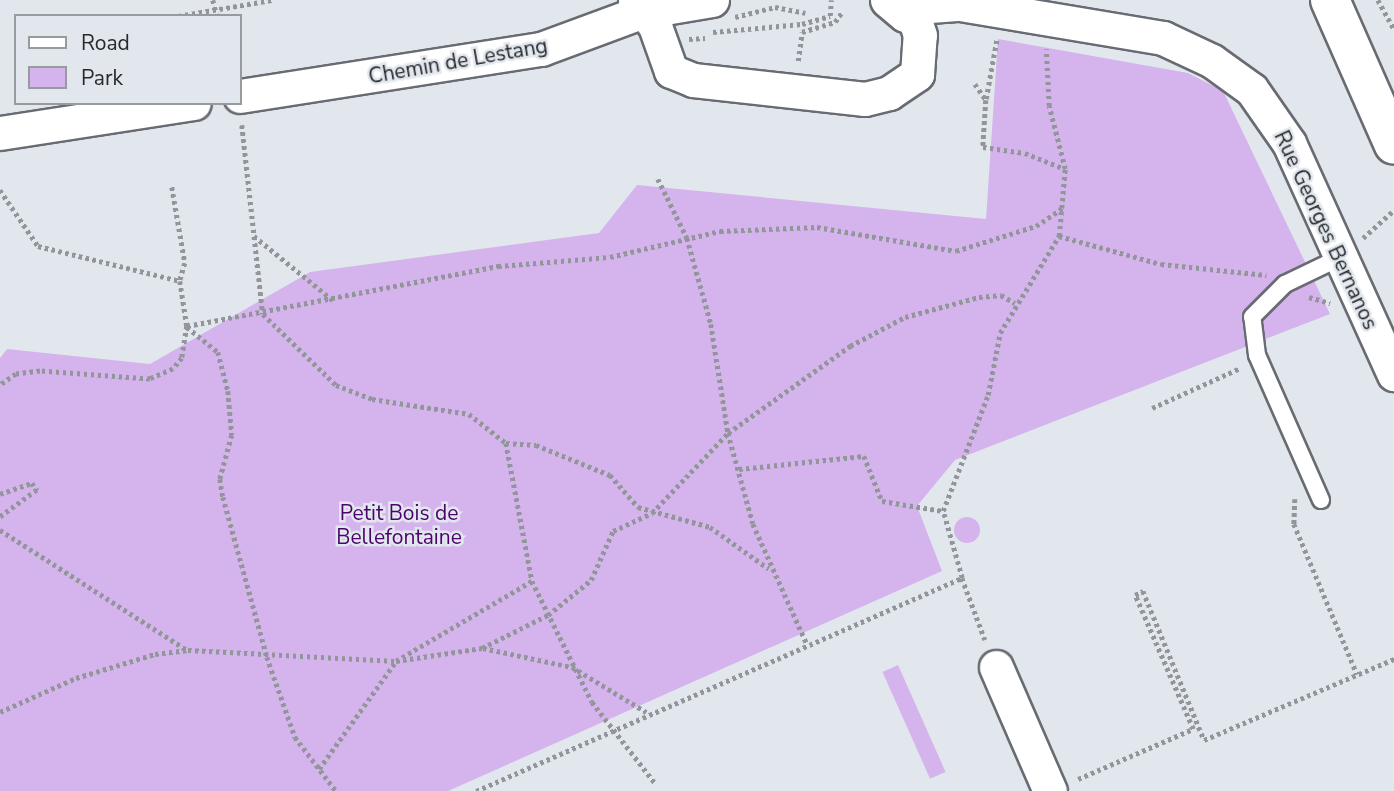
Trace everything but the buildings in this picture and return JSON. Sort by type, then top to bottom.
[{"type":"street","points":[[1330,0],[1394,145]]},
{"type":"street","name":"Rue Georges Bernanos","points":[[916,5],[960,4],[1163,38],[1212,61],[1252,90],[1289,143],[1347,252],[1394,374]]},
{"type":"street","points":[[638,6],[655,26],[671,71],[693,80],[865,99],[904,86],[917,74],[920,35],[916,5]]},
{"type":"street","name":"Chemin de Lestang","points":[[240,107],[541,49],[638,6],[709,17]]},
{"type":"street","points":[[0,133],[181,105]]},
{"type":"street","points":[[996,667],[1062,786]]},
{"type":"lane","points":[[1321,500],[1251,338],[1252,317],[1262,300],[1285,284],[1347,252]]},
{"type":"path","points":[[213,0],[216,13],[272,0]]},
{"type":"path","points":[[805,13],[775,7],[709,17],[719,34],[830,16],[831,0]]},
{"type":"path","points":[[1378,0],[1394,29]]},
{"type":"path","points":[[795,90],[802,33],[835,22],[842,12]]},
{"type":"path","points":[[999,29],[986,100],[983,147],[1025,153],[1065,169]]},
{"type":"path","points":[[996,667],[962,578],[943,511],[955,490],[1015,303],[1059,236],[1065,169],[1049,106],[1045,37]]},
{"type":"path","points":[[975,84],[986,100]]},
{"type":"path","points":[[240,107],[263,314],[336,385],[372,399],[469,414],[506,443],[536,445],[610,475],[638,507],[709,527],[769,570]]},
{"type":"path","points":[[658,179],[687,238],[711,324],[728,433],[769,570],[807,644]]},
{"type":"path","points":[[0,385],[40,371],[150,379],[173,369],[182,358],[187,326],[180,281],[185,263],[172,187]]},
{"type":"path","points":[[0,190],[38,246],[180,281]]},
{"type":"path","points":[[187,326],[334,301],[498,266],[610,257],[687,238],[817,227],[956,251],[1037,226],[1063,208]]},
{"type":"path","points":[[1347,252],[1394,210]]},
{"type":"path","points":[[254,235],[334,301]]},
{"type":"path","points":[[1059,236],[1161,264],[1262,273],[1343,307]]},
{"type":"path","points":[[0,712],[76,678],[188,650],[267,657],[396,661],[482,648],[548,615],[591,580],[613,531],[652,513],[728,433],[850,346],[905,317],[979,297],[1001,295],[1015,303]]},
{"type":"path","points":[[187,326],[218,352],[228,391],[232,435],[222,488],[267,657],[295,737],[336,791]]},
{"type":"path","points":[[1152,408],[1242,367],[1248,379]]},
{"type":"path","points":[[506,443],[532,581],[572,667],[609,728],[637,754],[655,783]]},
{"type":"path","points":[[739,469],[864,456],[882,501],[943,511]]},
{"type":"path","points":[[0,494],[32,483],[37,490],[0,517]]},
{"type":"path","points":[[1296,491],[1294,524],[1357,674]]},
{"type":"path","points":[[0,530],[188,650]]},
{"type":"path","points":[[476,791],[609,728],[962,578]]},
{"type":"path","points":[[319,769],[396,661],[532,581]]},
{"type":"path","points":[[1062,786],[1193,729],[1135,595],[1143,591],[1204,740],[1394,659]]},
{"type":"path","points":[[482,648],[572,667],[646,712]]},
{"type":"green space","name":"Petit Bois de Bellefontaine","points":[[998,39],[1188,73],[1223,91],[1330,314],[955,460],[917,506],[942,571],[448,791],[0,791],[0,358],[7,349],[150,364],[310,272],[599,233],[637,185],[986,219]]},
{"type":"green space","points":[[967,517],[977,520],[980,530],[977,540],[967,543],[957,540],[954,530],[957,520]]},
{"type":"green space","points":[[898,665],[946,772],[930,779],[882,672]]}]
